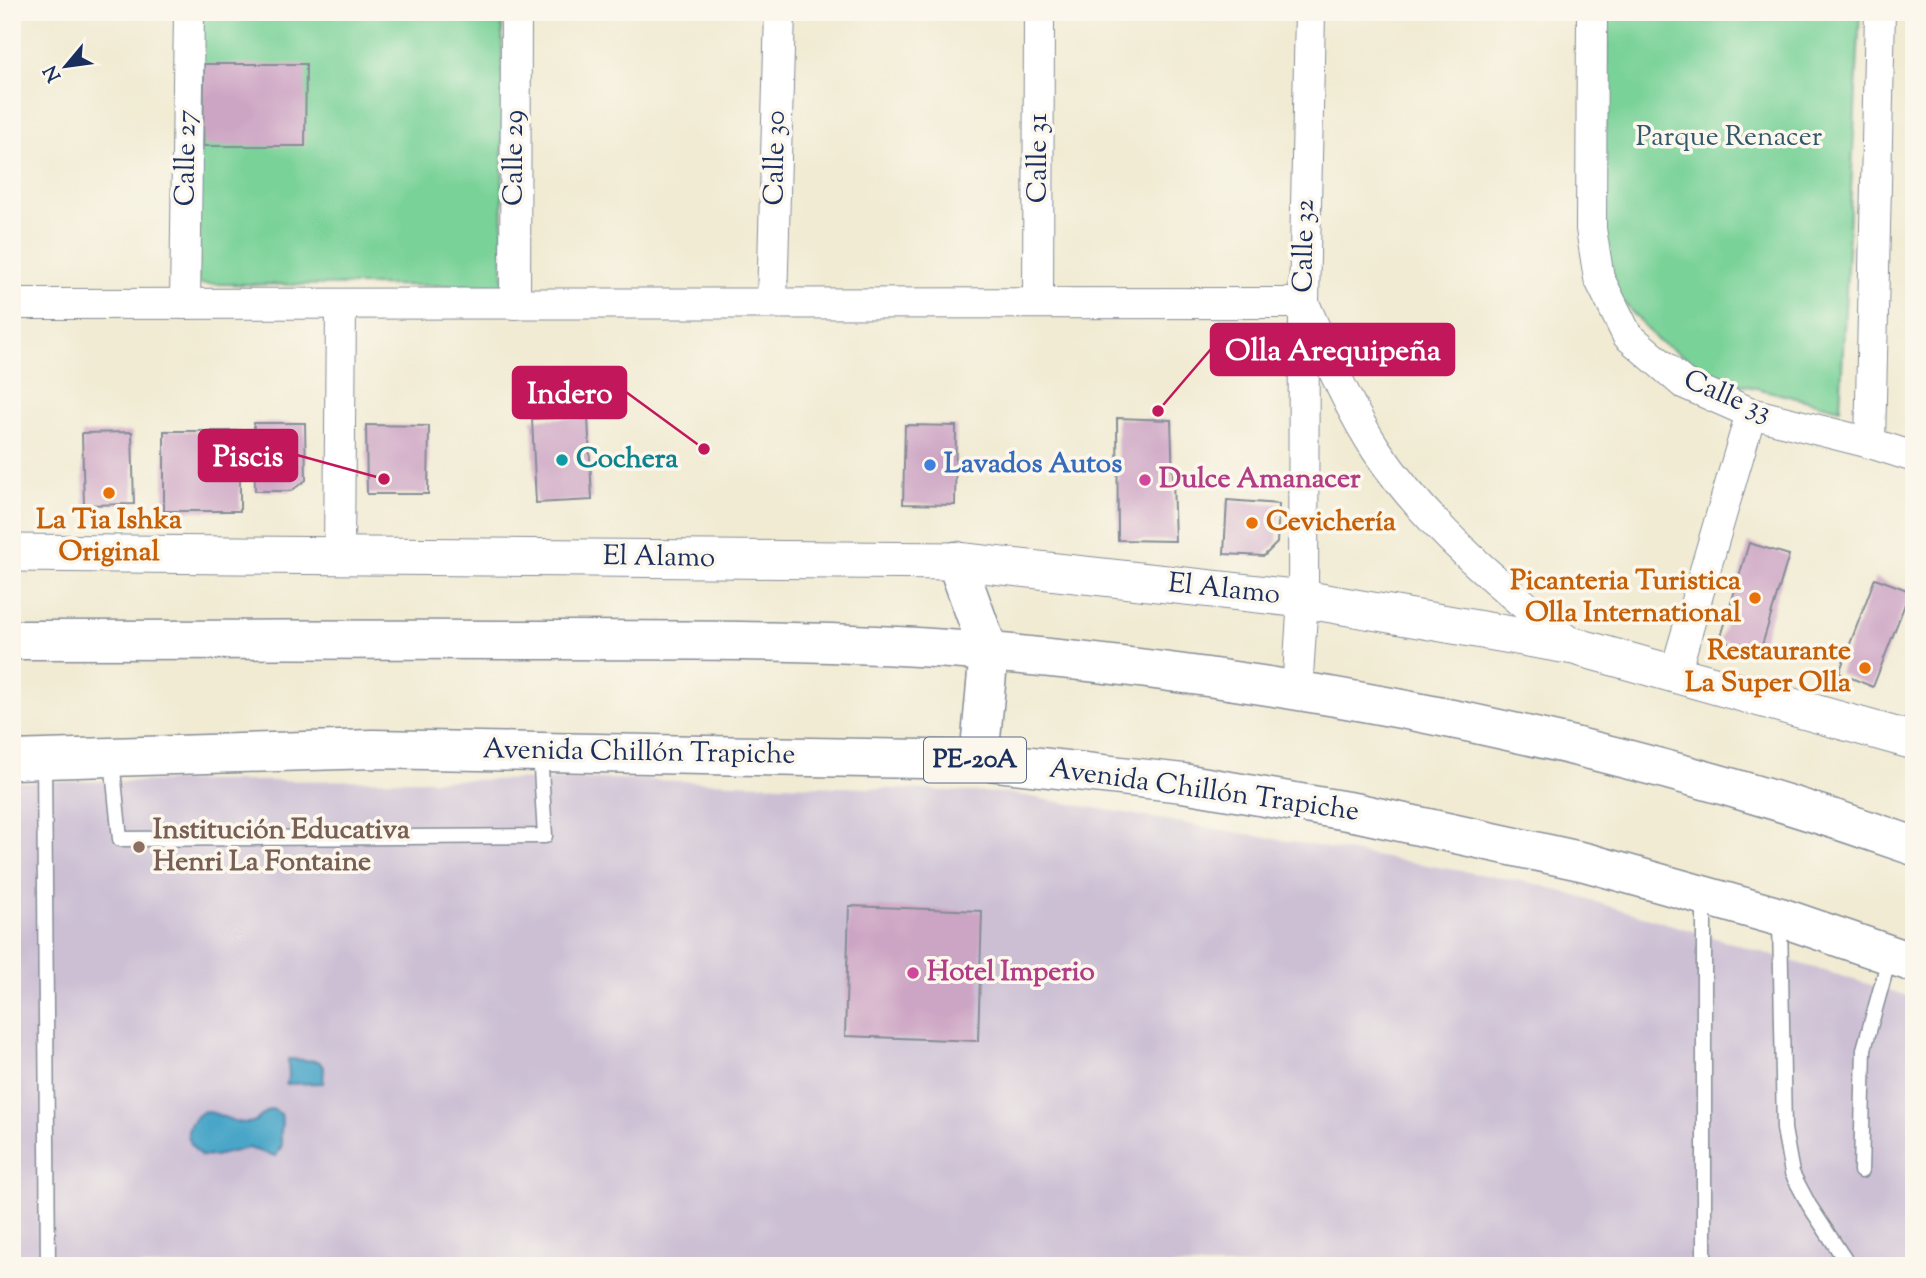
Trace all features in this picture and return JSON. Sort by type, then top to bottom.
[{"type":"main road","points":[[956,561],[989,652],[979,761]]},
{"type":"main road","points":[[12,640],[786,640],[989,652],[1377,703],[1615,755],[1855,825],[1914,846]]},
{"type":"main road","name":"Avenida Chillón Trapiche","points":[[28,760],[111,755],[373,749],[540,750],[979,761],[1183,783],[1359,813],[1585,862],[1780,917],[1902,959]]},
{"type":"street","name":"Calle 27","points":[[185,304],[189,12]]},
{"type":"street","name":"Calle 29","points":[[515,304],[516,12]]},
{"type":"street","name":"Calle 30","points":[[772,303],[780,12]]},
{"type":"street","name":"Calle 31","points":[[1038,303],[1039,12]]},
{"type":"street","name":"Calle 32","points":[[1297,691],[1303,598],[1304,303],[1310,12]]},
{"type":"street","name":"Calle 33","points":[[1592,12],[1591,229],[1599,278],[1627,335],[1683,383],[1751,414],[1870,443],[1914,457]]},
{"type":"street","points":[[1870,443],[1880,12]]},
{"type":"street","points":[[12,304],[1304,303],[1341,386],[1377,451],[1421,507],[1530,610],[1574,646]]},
{"type":"street","points":[[339,555],[341,304]]},
{"type":"street","points":[[1675,673],[1751,414]]},
{"type":"street","name":"El Alamo","points":[[12,553],[956,561],[1303,598],[1574,646],[1914,741]]},
{"type":"lane","points":[[111,755],[120,839],[545,836],[540,750]]},
{"type":"lane","points":[[28,760],[48,1266]]},
{"type":"lane","points":[[1703,896],[1704,1266]]},
{"type":"lane","points":[[1780,917],[1784,1129],[1792,1173],[1809,1205],[1849,1266]]},
{"type":"lane","points":[[1861,1171],[1864,1049],[1902,959]]},
{"type":"shaded area","points":[[621,779],[1008,793],[1537,884],[1914,998],[1914,1266],[12,1266],[12,782]]},
{"type":"green space","points":[[202,12],[502,12],[503,286],[198,284]]},
{"type":"green space","name":"Parque Renacer","points":[[1608,12],[1860,12],[1840,409],[1724,380],[1658,341],[1616,294],[1601,241]]},
{"type":"water","points":[[288,1059],[318,1061],[324,1067],[323,1083],[286,1084],[289,1076]]},
{"type":"water","points":[[272,1109],[281,1114],[282,1118],[282,1145],[276,1156],[248,1148],[215,1156],[201,1156],[189,1138],[192,1121],[204,1111],[247,1123],[255,1121]]},
{"type":"building","points":[[204,64],[306,64],[305,146],[203,146]]},
{"type":"building","name":"Cochera","points":[[588,417],[592,500],[536,503],[532,419]]},
{"type":"building","name":"Dulce Amanacer","points":[[1117,418],[1171,420],[1175,541],[1118,540]]},
{"type":"building","points":[[254,423],[305,423],[306,480],[291,491],[255,491]]},
{"type":"building","points":[[366,425],[429,426],[428,494],[367,494]]},
{"type":"building","name":"Lavados Autos","points":[[905,425],[956,426],[955,505],[903,504]]},
{"type":"building","points":[[164,431],[240,431],[240,511],[164,511]]},
{"type":"building","points":[[132,432],[134,504],[84,505],[82,433]]},
{"type":"building","name":"Cevichería","points":[[1227,500],[1279,504],[1277,543],[1264,556],[1224,554]]},
{"type":"building","name":"Picanteria Turistica Olla International","points":[[1749,543],[1789,555],[1760,652],[1720,640]]},
{"type":"building","points":[[1875,578],[1910,591],[1873,687],[1839,673]]},
{"type":"building","name":"Hotel Imperio","points":[[849,906],[982,911],[978,1041],[845,1036]]},
{"type":"place","name":"Olla Arequipeña","points":[[1158,411]]},
{"type":"place","name":"Indero","points":[[704,449]]},
{"type":"place","name":"Cochera","points":[[562,460]]},
{"type":"place","name":"Lavados Autos","points":[[930,465]]},
{"type":"place","name":"Piscis","points":[[384,479]]},
{"type":"place","name":"Dulce Amanacer","points":[[1145,480]]},
{"type":"place","name":"La Tia Ishka Original","points":[[109,493]]},
{"type":"place","name":"Cevichería","points":[[1252,523]]},
{"type":"place","name":"Picanteria Turistica Olla International","points":[[1755,598]]},
{"type":"place","name":"Restaurante La Super Olla","points":[[1865,668]]},
{"type":"place","name":"Institución Educativa Henri La Fontaine","points":[[139,847]]},
{"type":"place","name":"Hotel Imperio","points":[[913,973]]}]
